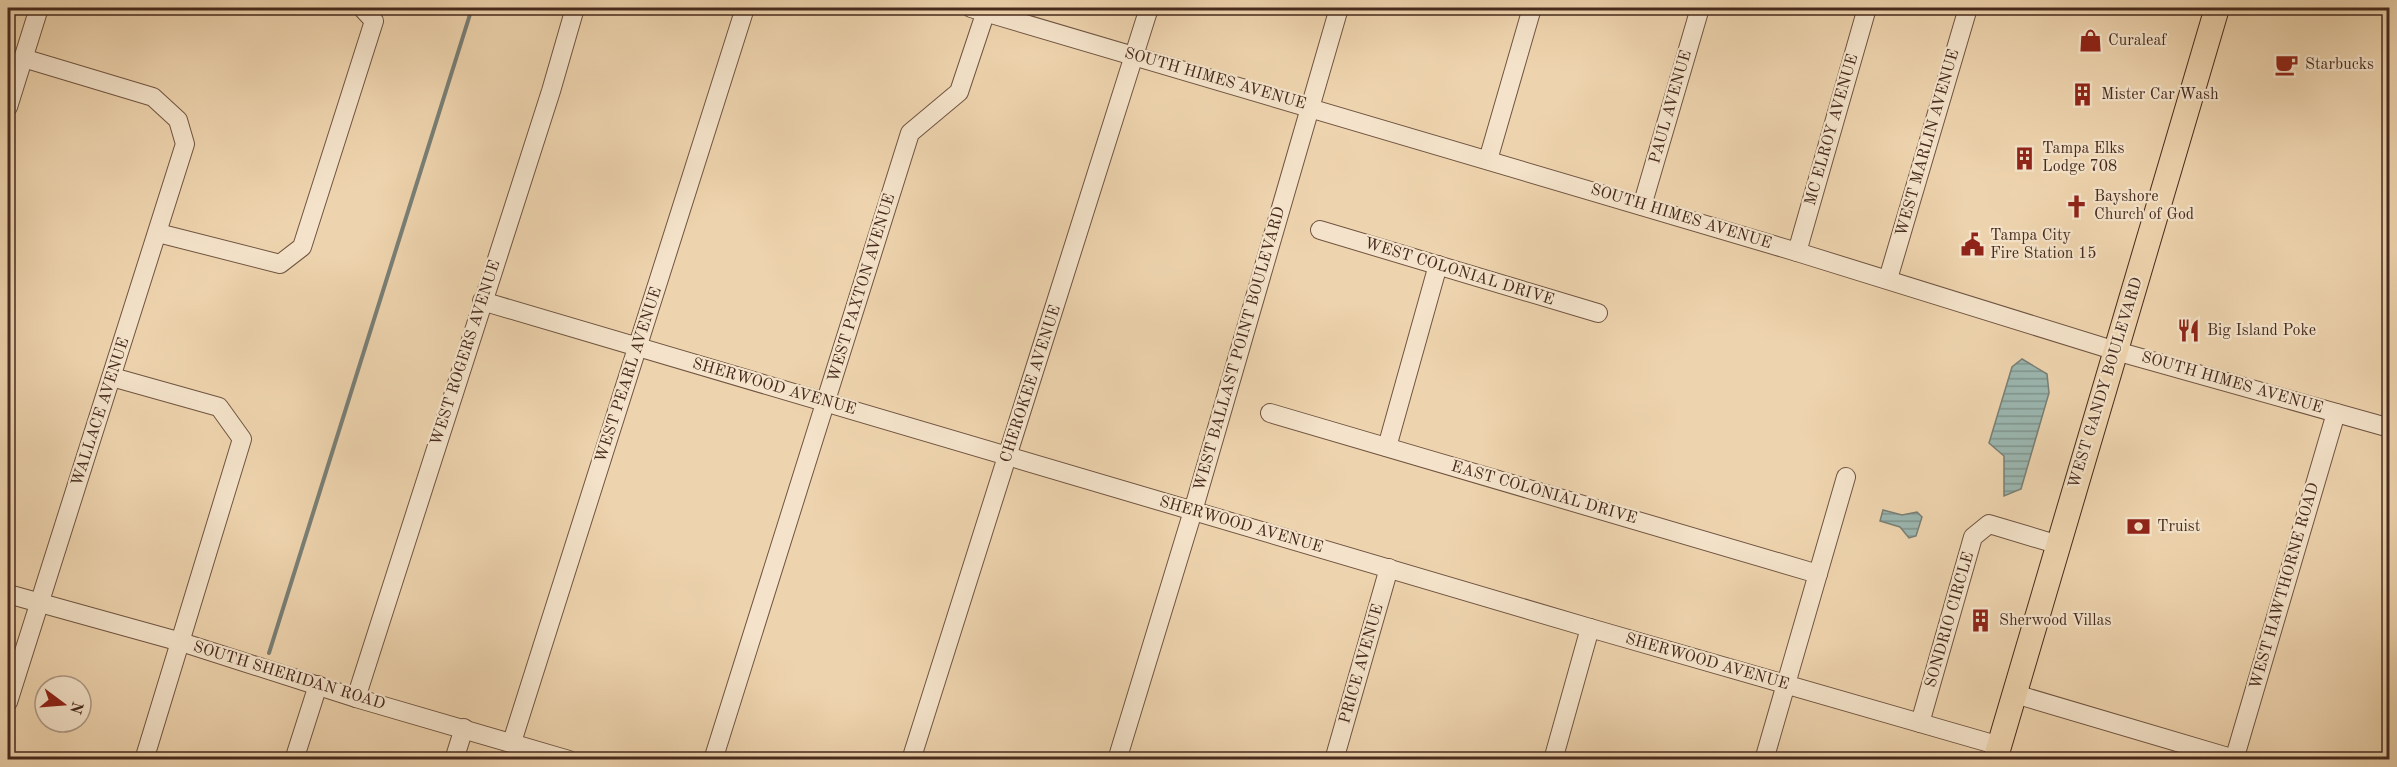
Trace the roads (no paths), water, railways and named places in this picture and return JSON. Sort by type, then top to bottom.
[{"type":"main road","name":"WEST GANDY BOULEVARD","points":[[1998,753],[2217,8]]},
{"type":"street","points":[[8,107],[16,58],[39,8]]},
{"type":"street","name":"WEST ROGERS AVENUE","points":[[356,699],[551,91],[575,8]]},
{"type":"street","name":"WEST PEARL AVENUE","points":[[512,742],[745,8]]},
{"type":"street","name":"CHEROKEE AVENUE","points":[[911,759],[1149,8]]},
{"type":"street","name":"WEST BALLAST POINT BOULEVARD","points":[[1117,759],[1193,511],[1339,8]]},
{"type":"street","points":[[1488,160],[1532,8]]},
{"type":"street","name":"PAUL AVENUE","points":[[1642,206],[1700,8]]},
{"type":"street","name":"MC ELROY AVENUE","points":[[1797,252],[1868,8]]},
{"type":"street","name":"WEST MARLIN AVENUE","points":[[1888,279],[1968,8]]},
{"type":"street","name":"SOUTH HIMES AVENUE","points":[[981,9],[1888,279],[2116,351],[2390,428]]},
{"type":"street","name":"WEST PAXTON AVENUE","points":[[713,759],[827,403],[910,133],[959,92],[981,9]]},
{"type":"street","points":[[158,233],[280,264],[302,247],[332,153],[368,14]]},
{"type":"street","name":"WALLACE AVENUE","points":[[8,702],[185,144],[178,120],[153,97],[16,58]]},
{"type":"street","name":"WEST COLONIAL DRIVE","points":[[1320,230],[1598,313]]},
{"type":"street","points":[[1387,447],[1438,266]]},
{"type":"street","name":"SHERWOOD AVENUE","points":[[482,301],[1786,686],[1920,723],[1998,753]]},
{"type":"street","points":[[112,377],[219,407],[242,439],[144,759]]},
{"type":"street","name":"EAST COLONIAL DRIVE","points":[[1270,413],[1818,574]]},
{"type":"street","name":"WEST HAWTHORNE ROAD","points":[[2236,759],[2336,413]]},
{"type":"street","points":[[1764,759],[1846,477]]},
{"type":"street","name":"SONDRIO CIRCLE","points":[[1920,723],[1974,537],[1989,524],[2059,545]]},
{"type":"street","name":"PRICE AVENUE","points":[[1334,759],[1389,568]]},
{"type":"street","name":"SOUTH SHERIDAN ROAD","points":[[8,594],[181,642],[356,699],[569,759]]},
{"type":"street","points":[[1553,759],[1590,628]]},
{"type":"street","points":[[294,759],[318,685]]},
{"type":"street","points":[[2015,694],[2236,759]]},
{"type":"street","points":[[454,759],[464,728]]},
{"type":"water","points":[[2022,359],[2047,374],[2049,393],[2021,489],[2004,496],[2004,456],[1989,443],[2012,367]]},
{"type":"water","points":[[1883,510],[1902,515],[1917,512],[1922,517],[1916,536],[1909,538],[1900,527],[1880,521]]},
{"type":"waterway","points":[[269,653],[472,8]]},
{"type":"place","name":"Curaleaf","points":[[2090,41]]},
{"type":"place","name":"Starbucks","points":[[2287,65]]},
{"type":"place","name":"Mister Car Wash","points":[[2083,95]]},
{"type":"place","name":"Tampa Elks Lodge 708","points":[[2024,158]]},
{"type":"place","name":"Bayshore Church of God","points":[[2076,206]]},
{"type":"place","name":"Tampa City Fire Station 15","points":[[1972,245]]},
{"type":"place","name":"Big Island Poke","points":[[2189,331]]},
{"type":"place","name":"Truist","points":[[2139,527]]},
{"type":"place","name":"Sherwood Villas","points":[[1981,621]]}]
